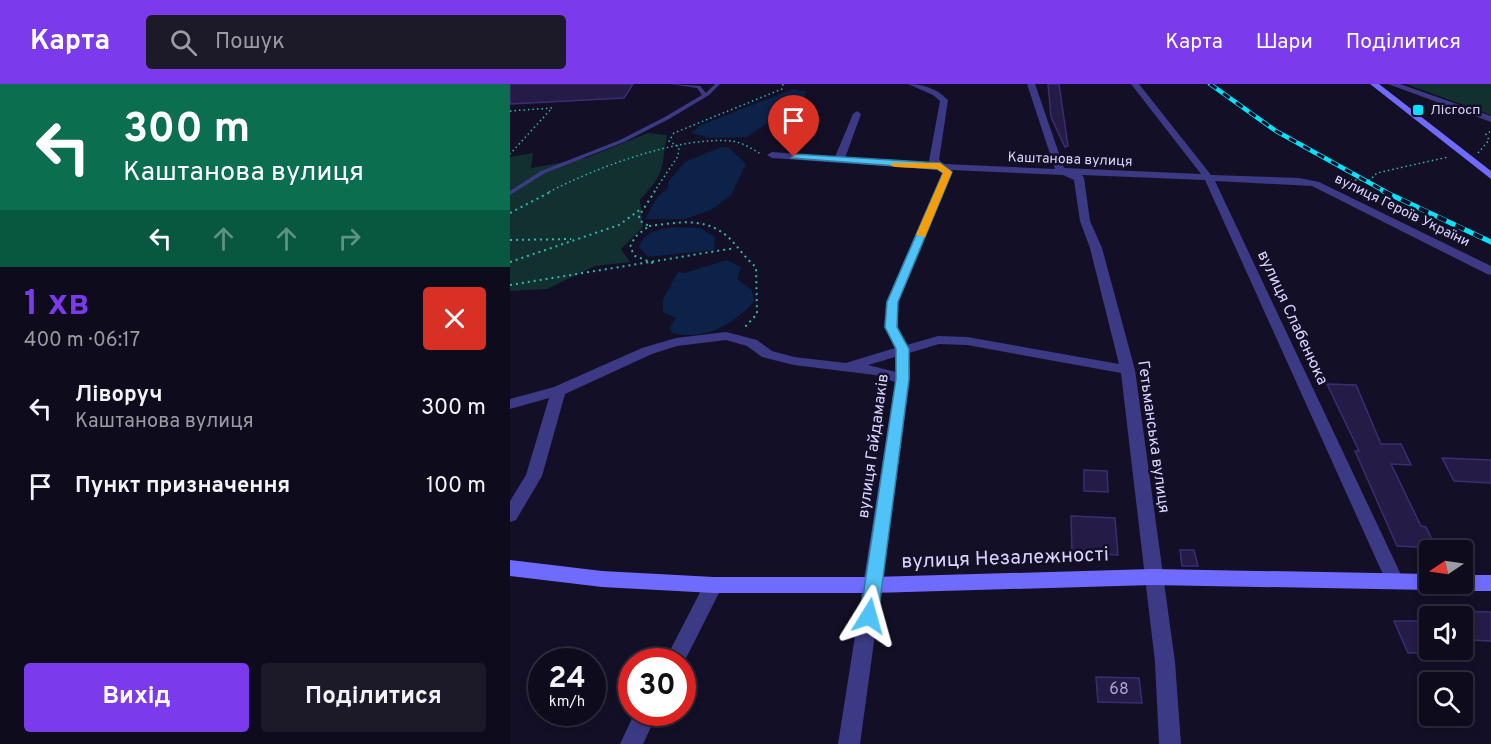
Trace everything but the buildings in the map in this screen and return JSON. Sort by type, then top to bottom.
[{"type":"street","name":"вулиця Гайдамаків","points":[[849,744],[903,379],[902,349],[891,327],[892,302],[946,178],[946,169],[934,161],[944,100],[936,93],[912,84]]},
{"type":"street","name":"Гетьманська вулиця","points":[[1031,84],[1060,170],[1079,178],[1085,221],[1096,248],[1128,370],[1152,577],[1165,662],[1170,744]]},
{"type":"street","name":"вулиця Слабенюка","points":[[1135,84],[1209,178],[1395,581]]},
{"type":"street","points":[[1374,84],[1491,176]]},
{"type":"street","points":[[1392,84],[1491,119]]},
{"type":"street","points":[[839,160],[857,114]]},
{"type":"street","name":"Каштанова вулиця","points":[[772,155],[1067,174],[1299,181]]},
{"type":"street","name":"вулиця Героїв України","points":[[1299,181],[1315,184],[1491,271]]},
{"type":"street","points":[[510,404],[559,391],[666,345],[733,338],[752,343],[767,354],[848,367],[903,379]]},
{"type":"street","points":[[848,367],[938,340],[967,340],[1128,370]]},
{"type":"street","points":[[510,516],[534,476],[559,391]]},
{"type":"street","name":"вулиця Незалежності","points":[[510,568],[602,579],[714,585],[873,585],[1152,577],[1419,582]]},
{"type":"street","points":[[1473,583],[1491,583]]},
{"type":"street","points":[[681,648],[714,585]]},
{"type":"street","points":[[631,744],[640,726]]},
{"type":"lane","points":[[672,84],[698,87],[705,95]]},
{"type":"lane","points":[[510,193],[543,172],[622,141],[705,95],[718,84]]},
{"type":"path","points":[[679,147],[669,141],[675,133],[782,89],[783,84]]},
{"type":"path","points":[[510,111],[552,108],[510,154]]},
{"type":"path","points":[[1335,180],[1363,181],[1374,178],[1377,173],[1401,166],[1476,154],[1489,140],[1486,134],[1491,131]]},
{"type":"path","points":[[510,213],[555,189],[644,153],[703,142],[732,141],[744,144],[762,154],[772,155]]},
{"type":"path","points":[[649,226],[640,221],[639,216],[672,167],[679,147]]},
{"type":"path","points":[[510,262],[619,225],[643,207]]},
{"type":"path","points":[[653,262],[638,259],[631,254],[629,245],[632,237],[649,226],[700,221],[727,236],[735,248],[756,267],[759,298],[758,314],[733,338]]},
{"type":"path","points":[[510,240],[575,239]]},
{"type":"path","points":[[510,285],[588,274],[735,248]]},
{"type":"green space","points":[[1406,84],[1491,84],[1491,115]]},
{"type":"green space","points":[[648,133],[667,135],[659,176],[640,200],[643,227],[621,249],[630,262],[595,266],[547,289],[510,291],[510,157],[533,153],[531,168],[586,158]]},
{"type":"water","points":[[793,89],[806,92],[805,99],[746,137],[709,138],[691,133],[701,125]]},
{"type":"water","points":[[721,147],[728,147],[746,164],[731,195],[711,210],[685,219],[645,219],[658,196],[668,188],[668,182],[685,162]]},
{"type":"water","points":[[676,227],[700,228],[715,237],[714,250],[648,257],[639,247],[649,234]]},
{"type":"water","points":[[727,260],[741,267],[737,279],[752,290],[754,301],[737,317],[717,329],[695,335],[672,333],[669,328],[676,318],[663,312],[663,299],[678,272],[684,273]]},
{"type":"railway","points":[[1210,84],[1276,131],[1386,192]]},
{"type":"railway","points":[[1383,191],[1491,242]]},
{"type":"slow traffic","points":[[895,165],[929,165],[946,169],[946,178],[921,235]]},
{"type":"place","name":"Лісгосп","points":[[1418,110]]},
{"type":"route","points":[[794,157],[940,166],[947,172],[892,302],[891,327],[902,349],[903,379],[869,616]]}]
